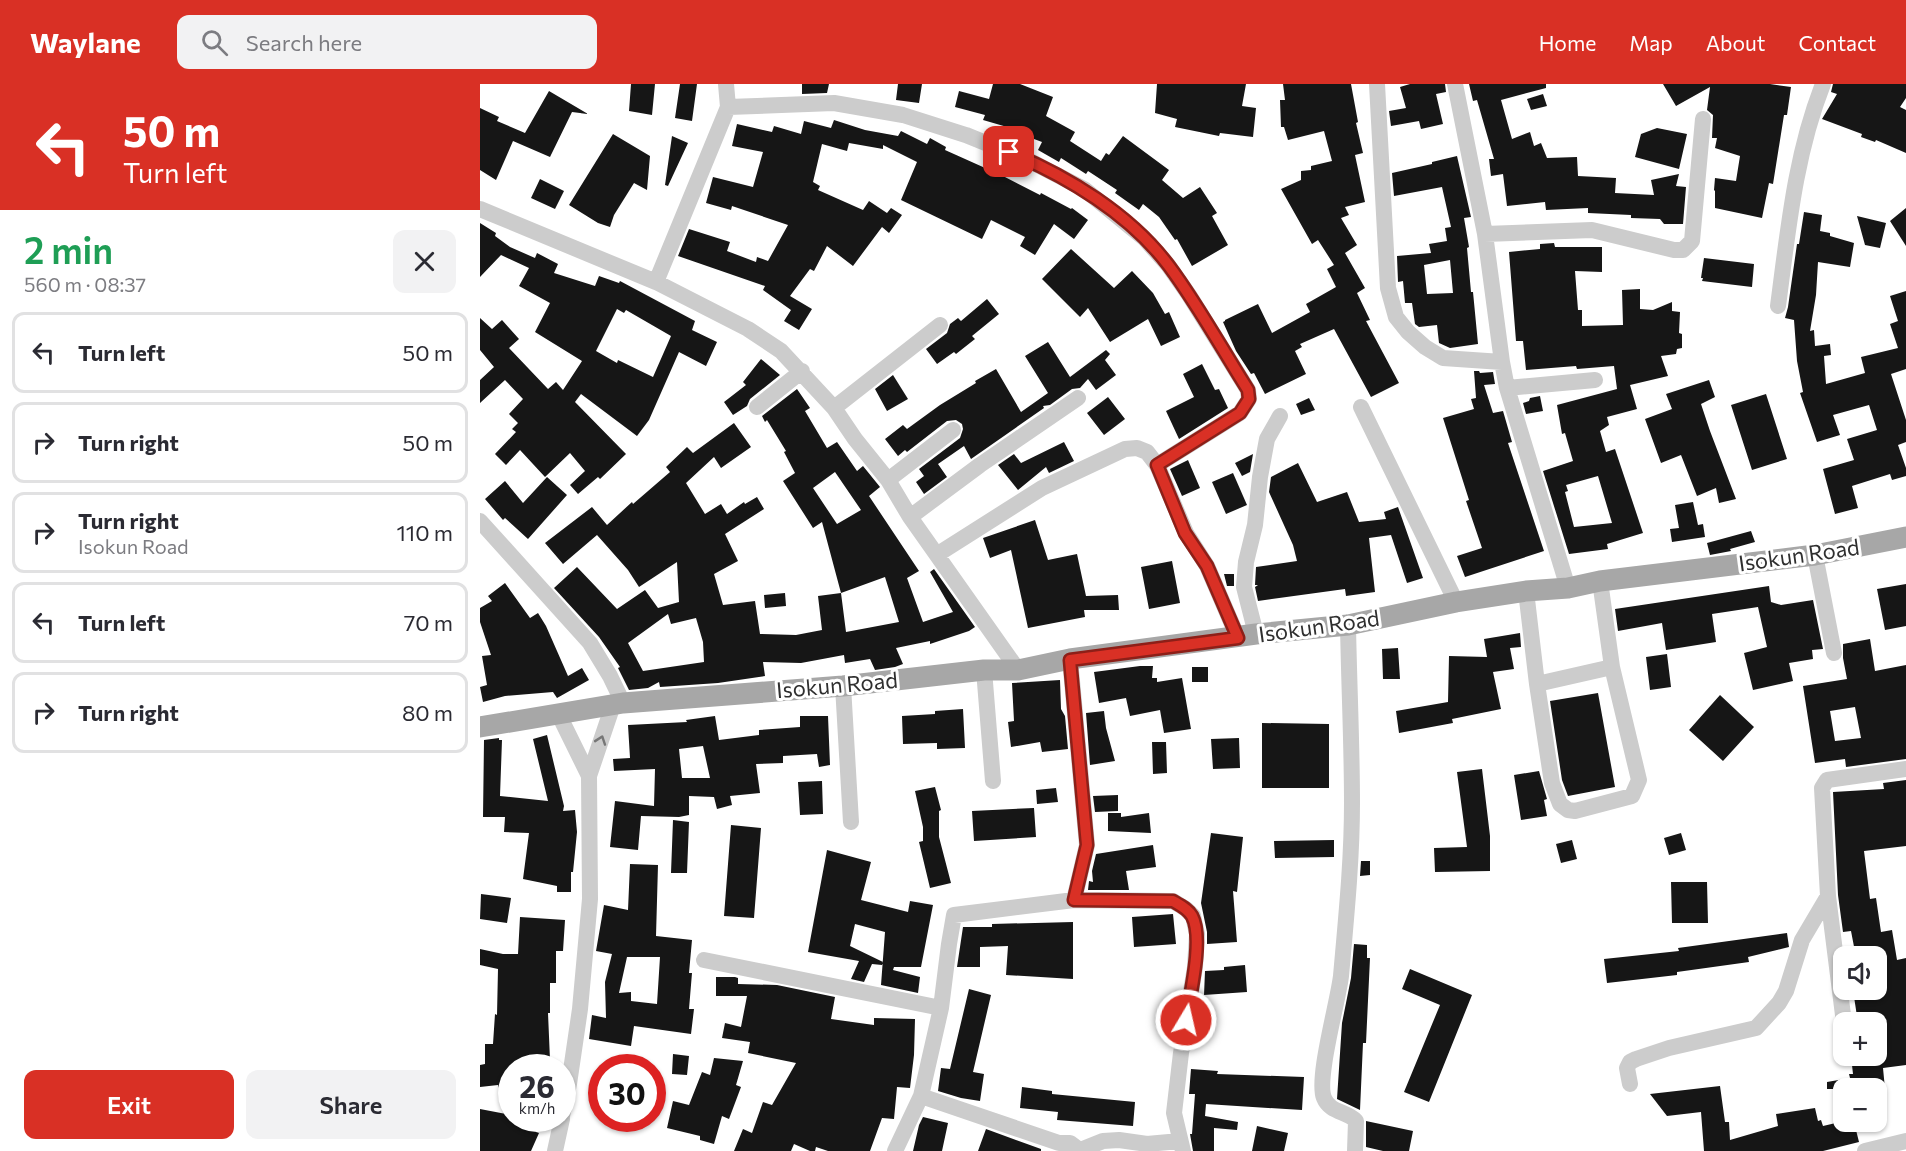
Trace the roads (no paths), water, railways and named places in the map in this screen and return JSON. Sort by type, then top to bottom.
[{"type":"main road","name":"Isokun Road","points":[[480,727],[559,716],[618,704],[843,686],[984,670],[1018,670],[1070,660],[1348,625],[1456,602],[1526,591],[1568,588],[1600,581],[1815,555],[1906,537]]},
{"type":"street","points":[[656,282],[728,107],[726,84]]},
{"type":"street","points":[[1377,84],[1389,288],[1396,317],[1416,340],[1443,358],[1502,362]]},
{"type":"street","points":[[1455,84],[1485,234],[1507,388],[1568,588]]},
{"type":"street","points":[[1778,306],[1794,187],[1813,110],[1823,84]]},
{"type":"street","points":[[728,107],[834,104],[903,115],[955,131],[1030,161],[1084,189],[1144,238],[1168,265],[1189,295],[1248,390],[1249,399],[1240,413],[1157,465]]},
{"type":"street","points":[[1485,234],[1592,230],[1674,250],[1683,250],[1692,241],[1703,119]]},
{"type":"street","points":[[480,209],[656,282],[748,329],[782,351],[834,408],[855,440],[888,480],[910,517],[1018,670]]},
{"type":"street","points":[[834,408],[940,324]]},
{"type":"street","points":[[757,407],[802,371]]},
{"type":"street","points":[[1507,388],[1595,380]]},
{"type":"street","points":[[910,517],[980,465],[1078,398]]},
{"type":"street","points":[[1361,406],[1456,602]]},
{"type":"street","points":[[1247,636],[1244,587],[1246,562],[1255,525],[1267,439],[1280,416]]},
{"type":"street","points":[[888,480],[953,430]]},
{"type":"street","points":[[938,554],[1042,488],[1125,449],[1137,448],[1147,452],[1157,465],[1185,533],[1207,566],[1247,636]]},
{"type":"street","points":[[480,521],[590,643],[610,676],[618,704],[589,776],[590,899],[573,1054]]},
{"type":"street","points":[[1815,555],[1834,653]]},
{"type":"street","points":[[1526,591],[1552,783],[1560,804],[1568,810],[1575,811],[1624,800],[1632,796],[1639,780],[1612,667],[1600,581]]},
{"type":"street","points":[[1348,625],[1352,804],[1348,900],[1339,994],[1322,1079],[1324,1098],[1333,1110],[1356,1121],[1355,1151]]},
{"type":"street","points":[[1070,660],[1087,845],[1074,900]]},
{"type":"street","points":[[1537,684],[1612,667]]},
{"type":"street","points":[[984,670],[993,781]]},
{"type":"street","points":[[843,686],[850,822]]},
{"type":"street","points":[[559,716],[589,776]]},
{"type":"street","points":[[1843,1012],[1828,896],[1822,788],[1827,780],[1906,769]]},
{"type":"street","points":[[1630,1084],[1627,1068],[1630,1062],[1636,1059],[1668,1048],[1756,1028],[1779,1003],[1786,991],[1802,940],[1828,896]]},
{"type":"street","points":[[895,1151],[921,1096],[941,1008],[954,915],[1074,900],[1173,901],[1193,916],[1197,934],[1195,967],[1174,1113],[1182,1146],[1119,1140],[1102,1141],[1078,1149],[1070,1143],[1059,1143],[921,1096]]},
{"type":"street","points":[[704,960],[941,1008]]},
{"type":"street","points":[[555,1151],[559,1132]]},
{"type":"street","points":[[1864,1151],[1900,1145]]}]
